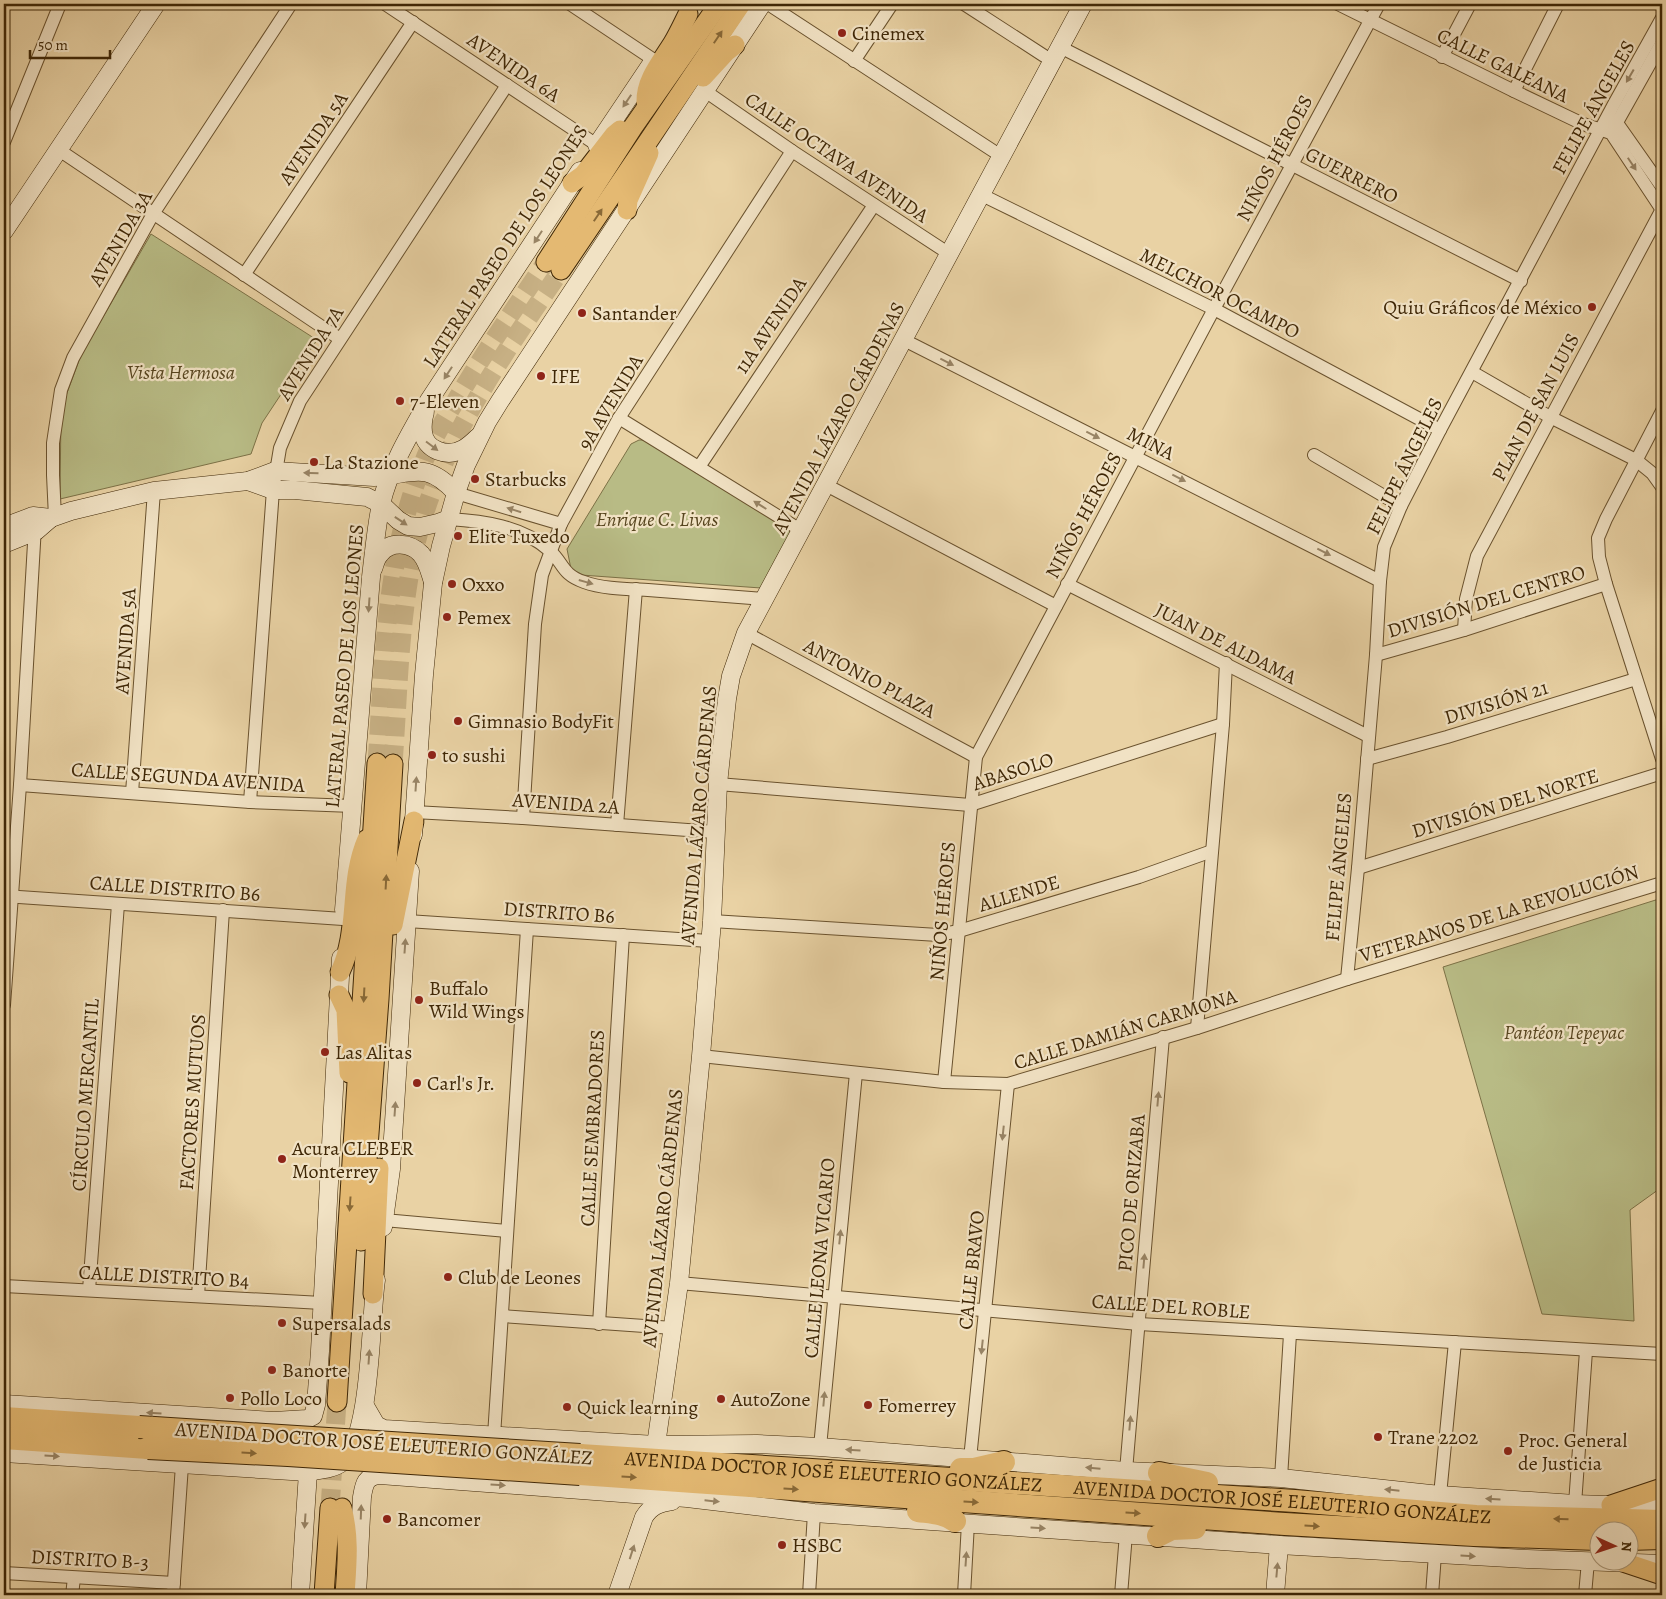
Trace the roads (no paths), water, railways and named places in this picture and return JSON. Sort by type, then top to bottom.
[{"type":"highway","name":"AVENIDA DOCTOR JOSÉ ELEUTERIO GONZÁLEZ","points":[[4,1418],[139,1427],[580,1465],[1282,1535],[1662,1520]]},
{"type":"highway","name":"AVENIDA DOCTOR JOSÉ ELEUTERIO GONZÁLEZ","points":[[4,1438],[288,1455],[834,1471],[1295,1501],[1475,1526],[1588,1538]]},
{"type":"highway","points":[[834,1471],[866,1464],[974,1469],[1004,1462]]},
{"type":"highway","points":[[1159,1473],[1199,1483],[1258,1487],[1282,1494],[1295,1501]]},
{"type":"highway","points":[[852,1493],[876,1504],[939,1514],[961,1522]]},
{"type":"highway","points":[[1158,1536],[1172,1529],[1181,1528],[1270,1532],[1278,1530],[1282,1535]]},
{"type":"highway","points":[[1638,1539],[1662,1538]]},
{"type":"main road","points":[[719,4],[633,127],[554,266],[654,130],[741,4]]},
{"type":"main road","points":[[646,108],[646,91],[650,81],[674,42],[691,9]]},
{"type":"main road","points":[[679,94],[692,89],[715,63],[735,45]]},
{"type":"main road","points":[[572,183],[583,175],[614,135],[622,129],[633,127]]},
{"type":"main road","points":[[627,210],[628,200],[650,150],[654,130]]},
{"type":"main road","points":[[385,764],[379,999],[350,1403],[357,1103],[374,824],[385,764]]},
{"type":"main road","points":[[373,1294],[383,1073],[379,999],[414,817]]},
{"type":"main road","points":[[340,972],[350,944],[358,864],[374,824]]},
{"type":"main road","points":[[339,995],[346,1010],[349,1073],[357,1103]]},
{"type":"main road","points":[[1611,1505],[1662,1488]]},
{"type":"main road","points":[[314,1595],[319,1544],[323,1527],[334,1510]]},
{"type":"main road","points":[[324,1595],[334,1510]]},
{"type":"main road","points":[[334,1510],[336,1595]]},
{"type":"main road","points":[[334,1510],[346,1523],[348,1551],[345,1595]]},
{"type":"main road","points":[[1638,1567],[1662,1575]]},
{"type":"street","points":[[4,142],[60,4]]},
{"type":"street","points":[[4,231],[156,4]]},
{"type":"street","name":"AVENIDA 3A","points":[[4,1005],[8,896],[44,520],[61,390],[74,358],[153,214],[291,4]]},
{"type":"street","name":"AVENIDA 6A","points":[[385,4],[597,145]]},
{"type":"street","points":[[570,4],[654,60]]},
{"type":"street","points":[[4,1452],[308,1472],[341,1463],[351,1451],[350,1403],[373,1294],[391,1169],[424,675],[433,583],[456,493],[480,435],[500,401],[762,4]]},
{"type":"street","points":[[768,4],[1001,156]]},
{"type":"street","points":[[854,61],[892,4]]},
{"type":"street","name":"GUERRERO","points":[[964,4],[1056,54],[1292,165],[1521,281]]},
{"type":"street","name":"AVENIDA LÁZARO CÁRDENAS","points":[[656,1445],[679,1283],[712,921],[718,784],[728,691],[733,670],[746,633],[1083,4]]},
{"type":"street","name":"CALLE GALEANA","points":[[1338,4],[1442,57],[1582,124],[1609,126]]},
{"type":"street","name":"NIÑOS HÉROES","points":[[944,1082],[976,757],[1214,309],[1379,4]]},
{"type":"street","points":[[1442,57],[1470,4]]},
{"type":"street","points":[[1514,92],[1558,4]]},
{"type":"street","name":"LATERAL PASEO DE LOS LEONES","points":[[4,1404],[262,1420],[308,1419],[313,1416],[316,1405],[340,972],[371,577],[381,504],[390,476],[411,431],[428,402],[597,145],[691,9]]},
{"type":"street","name":"FELIPE ÁNGELES","points":[[1654,54],[1662,18]]},
{"type":"street","name":"AVENIDA 5A","points":[[244,274],[413,22]]},
{"type":"street","name":"FELIPE ÁNGELES","points":[[1347,980],[1384,547],[1401,506],[1440,430],[1521,281],[1609,126],[1662,42]]},
{"type":"street","name":"AVENIDA 7A","points":[[250,802],[273,490],[280,448],[300,400],[507,85]]},
{"type":"street","name":"CALLE OCTAVA AVENIDA","points":[[705,91],[792,151],[948,253]]},
{"type":"street","points":[[1609,126],[1662,187]]},
{"type":"street","points":[[1609,126],[1662,209]]},
{"type":"street","points":[[59,150],[340,339]]},
{"type":"street","name":"9A AVENIDA","points":[[523,818],[535,624],[542,575],[561,524],[619,418],[792,151]]},
{"type":"street","name":"MELCHOR OCAMPO","points":[[980,194],[1214,309],[1440,430]]},
{"type":"street","name":"11A AVENIDA","points":[[699,467],[874,205]]},
{"type":"street","name":"PLAN DE SAN LUIS","points":[[1464,630],[1466,599],[1476,556],[1662,209]]},
{"type":"street","name":"MINA","points":[[904,340],[1380,581]]},
{"type":"street","points":[[1472,372],[1550,417],[1636,460],[1652,473],[1662,487]]},
{"type":"street","points":[[428,402],[423,421],[423,432],[426,443],[434,449],[453,453],[462,450],[480,435]]},
{"type":"street","points":[[1662,412],[1598,538],[1599,557],[1606,584],[1662,759]]},
{"type":"street","points":[[619,418],[802,531]]},
{"type":"street","points":[[1314,455],[1401,506]]},
{"type":"street","points":[[4,527],[44,520],[71,511],[154,492],[248,481],[275,471],[374,477],[390,476],[412,470],[426,471],[439,476],[456,493],[561,524]]},
{"type":"street","points":[[248,481],[273,490],[295,490],[367,498],[381,504],[398,520],[408,526],[420,527],[449,519],[473,521],[514,530],[537,541],[551,551],[563,569],[573,578],[586,583],[636,589],[765,599]]},
{"type":"street","points":[[826,485],[1056,606]]},
{"type":"street","name":"AVENIDA 5A","points":[[132,793],[154,492]]},
{"type":"street","points":[[4,544],[44,520]]},
{"type":"street","points":[[371,577],[380,553],[391,546],[402,545],[412,546],[420,553],[426,562],[433,583]]},
{"type":"street","name":"JUAN DE ALDAMA","points":[[1068,584],[1368,736]]},
{"type":"street","name":"DIVISIÓN DEL CENTRO","points":[[1376,655],[1464,630],[1606,584]]},
{"type":"street","points":[[617,825],[636,589]]},
{"type":"street","name":"ANTONIO PLAZA","points":[[746,633],[976,757]]},
{"type":"street","points":[[1196,1028],[1226,663]]},
{"type":"street","name":"DIVISIÓN 21","points":[[1367,759],[1447,737],[1636,679]]},
{"type":"street","name":"ABASOLO","points":[[718,784],[970,805],[1222,724]]},
{"type":"street","name":"DIVISIÓN DEL NORTE","points":[[1358,868],[1662,773]]},
{"type":"street","name":"CALLE SEGUNDA AVENIDA","points":[[20,785],[250,802],[353,806]]},
{"type":"street","name":"AVENIDA 2A","points":[[414,817],[523,818],[715,832]]},
{"type":"street","name":"ALLENDE","points":[[712,921],[938,935],[959,931],[1139,877],[1212,851]]},
{"type":"street","name":"VETERANOS DE LA REVOLUCIÓN","points":[[1347,980],[1662,883]]},
{"type":"street","name":"CALLE DISTRITO B6","points":[[8,896],[344,919]]},
{"type":"street","name":"CÍRCULO MERCANTIL","points":[[89,1290],[118,904]]},
{"type":"street","name":"FACTORES MUTUOS","points":[[198,1296],[223,910]]},
{"type":"street","name":"DISTRITO B6","points":[[407,921],[709,941]]},
{"type":"street","points":[[474,1483],[462,1476],[457,1464],[458,1451],[464,1440],[485,1435],[502,1316],[527,929]]},
{"type":"street","name":"CALLE SEMBRADORES","points":[[599,1324],[623,935]]},
{"type":"street","name":"CALLE DAMIÁN CARMONA","points":[[701,1056],[944,1082],[1008,1084],[1060,1070],[1347,980]]},
{"type":"street","name":"PICO DE ORIZABA","points":[[1126,1471],[1163,1037]]},
{"type":"street","name":"CALLE LEONA VICARIO","points":[[820,1448],[856,1073]]},
{"type":"street","name":"CALLE BRAVO","points":[[962,1458],[986,1311],[1008,1084]]},
{"type":"street","points":[[384,1220],[507,1231]]},
{"type":"street","name":"CALLE DEL ROBLE","points":[[679,1283],[1139,1324],[1662,1354]]},
{"type":"street","name":"CALLE DISTRITO B4","points":[[4,1286],[322,1304]]},
{"type":"street","points":[[502,1316],[672,1328]]},
{"type":"street","points":[[1281,1478],[1290,1334]]},
{"type":"street","points":[[1440,1495],[1455,1342]]},
{"type":"street","points":[[1575,1504],[1586,1351]]},
{"type":"street","name":"AVENIDA DOCTOR JOSÉ ELEUTERIO GONZÁLEZ","points":[[350,1403],[376,1425],[384,1429],[409,1431],[656,1445],[757,1444],[1126,1471],[1281,1478],[1440,1495],[1575,1504],[1636,1506],[1662,1500]]},
{"type":"street","points":[[409,1431],[416,1438],[421,1449],[422,1458],[413,1478]]},
{"type":"street","points":[[174,1589],[182,1465]]},
{"type":"street","points":[[300,1595],[308,1472]]},
{"type":"street","points":[[357,1595],[362,1497],[367,1479],[372,1476],[687,1498],[814,1512],[1158,1536]]},
{"type":"street","points":[[617,1595],[644,1517],[649,1509],[664,1502],[687,1498]]},
{"type":"street","points":[[1636,1506],[1654,1511],[1662,1520]]},
{"type":"street","points":[[809,1595],[814,1512]]},
{"type":"street","points":[[961,1522],[964,1595]]},
{"type":"street","points":[[1121,1595],[1126,1534]]},
{"type":"street","points":[[1275,1595],[1282,1535]]},
{"type":"street","name":"AVENIDA DOCTOR JOSÉ ELEUTERIO GONZÁLEZ","points":[[1282,1535],[1384,1551],[1588,1562]]},
{"type":"street","points":[[1654,1564],[1662,1550]]},
{"type":"street","points":[[1432,1595],[1435,1554]]},
{"type":"street","points":[[1585,1595],[1588,1562]]},
{"type":"street","name":"AVENIDA DOCTOR JOSÉ ELEUTERIO GONZÁLEZ","points":[[1638,1563],[1654,1564]]},
{"type":"street","name":"DISTRITO B-3","points":[[4,1573],[74,1578],[174,1589]]},
{"type":"street","points":[[72,1595],[74,1578]]},
{"type":"tunnel","points":[[377,763],[388,610],[401,534],[411,497],[428,452],[441,426],[503,326],[546,262]]},
{"type":"tunnel","points":[[393,764],[404,611],[412,561],[422,521],[452,445],[472,408],[492,373],[561,270]]},
{"type":"tunnel","points":[[330,1508],[337,1402]]},
{"type":"place","name":"Cinemex","points":[[842,33]]},
{"type":"place","name":"Quiu Gráficos de México","points":[[1592,307]]},
{"type":"place","name":"Santander","points":[[582,313]]},
{"type":"place","name":"IFE","points":[[541,376]]},
{"type":"place","name":"7-Eleven","points":[[400,401]]},
{"type":"place","name":"La Stazione","points":[[314,462]]},
{"type":"place","name":"Starbucks","points":[[475,479]]},
{"type":"place","name":"Elite Tuxedo","points":[[458,536]]},
{"type":"place","name":"Oxxo","points":[[452,584]]},
{"type":"place","name":"Pemex","points":[[447,617]]},
{"type":"place","name":"Gimnasio BodyFit","points":[[458,721]]},
{"type":"place","name":"to sushi","points":[[432,755]]},
{"type":"place","name":"Buffalo Wild Wings","points":[[419,1000]]},
{"type":"place","name":"Las Alitas","points":[[325,1052]]},
{"type":"place","name":"Carl's Jr.","points":[[417,1083]]},
{"type":"place","name":"Acura CLEBER Monterrey","points":[[282,1159]]},
{"type":"place","name":"Club de Leones","points":[[448,1277]]},
{"type":"place","name":"Supersalads","points":[[282,1323]]},
{"type":"place","name":"Banorte","points":[[272,1370]]},
{"type":"place","name":"Pollo Loco","points":[[230,1398]]},
{"type":"place","name":"AutoZone","points":[[721,1399]]},
{"type":"place","name":"Fomerrey","points":[[868,1405]]},
{"type":"place","name":"Quick learning","points":[[567,1407]]},
{"type":"place","name":"Trane 2202","points":[[1378,1437]]},
{"type":"place","name":"Proc. General de Justicia","points":[[1508,1451]]},
{"type":"place","name":"Bancomer","points":[[387,1519]]},
{"type":"place","name":"HSBC","points":[[782,1545]]},
{"type":"park label","name":"Vista Hermosa","points":[[181,372]]},
{"type":"park label","name":"Enrique C. Livas","points":[[657,519]]},
{"type":"park label","name":"Pantéon Tepeyac","points":[[1564,1032]]}]
